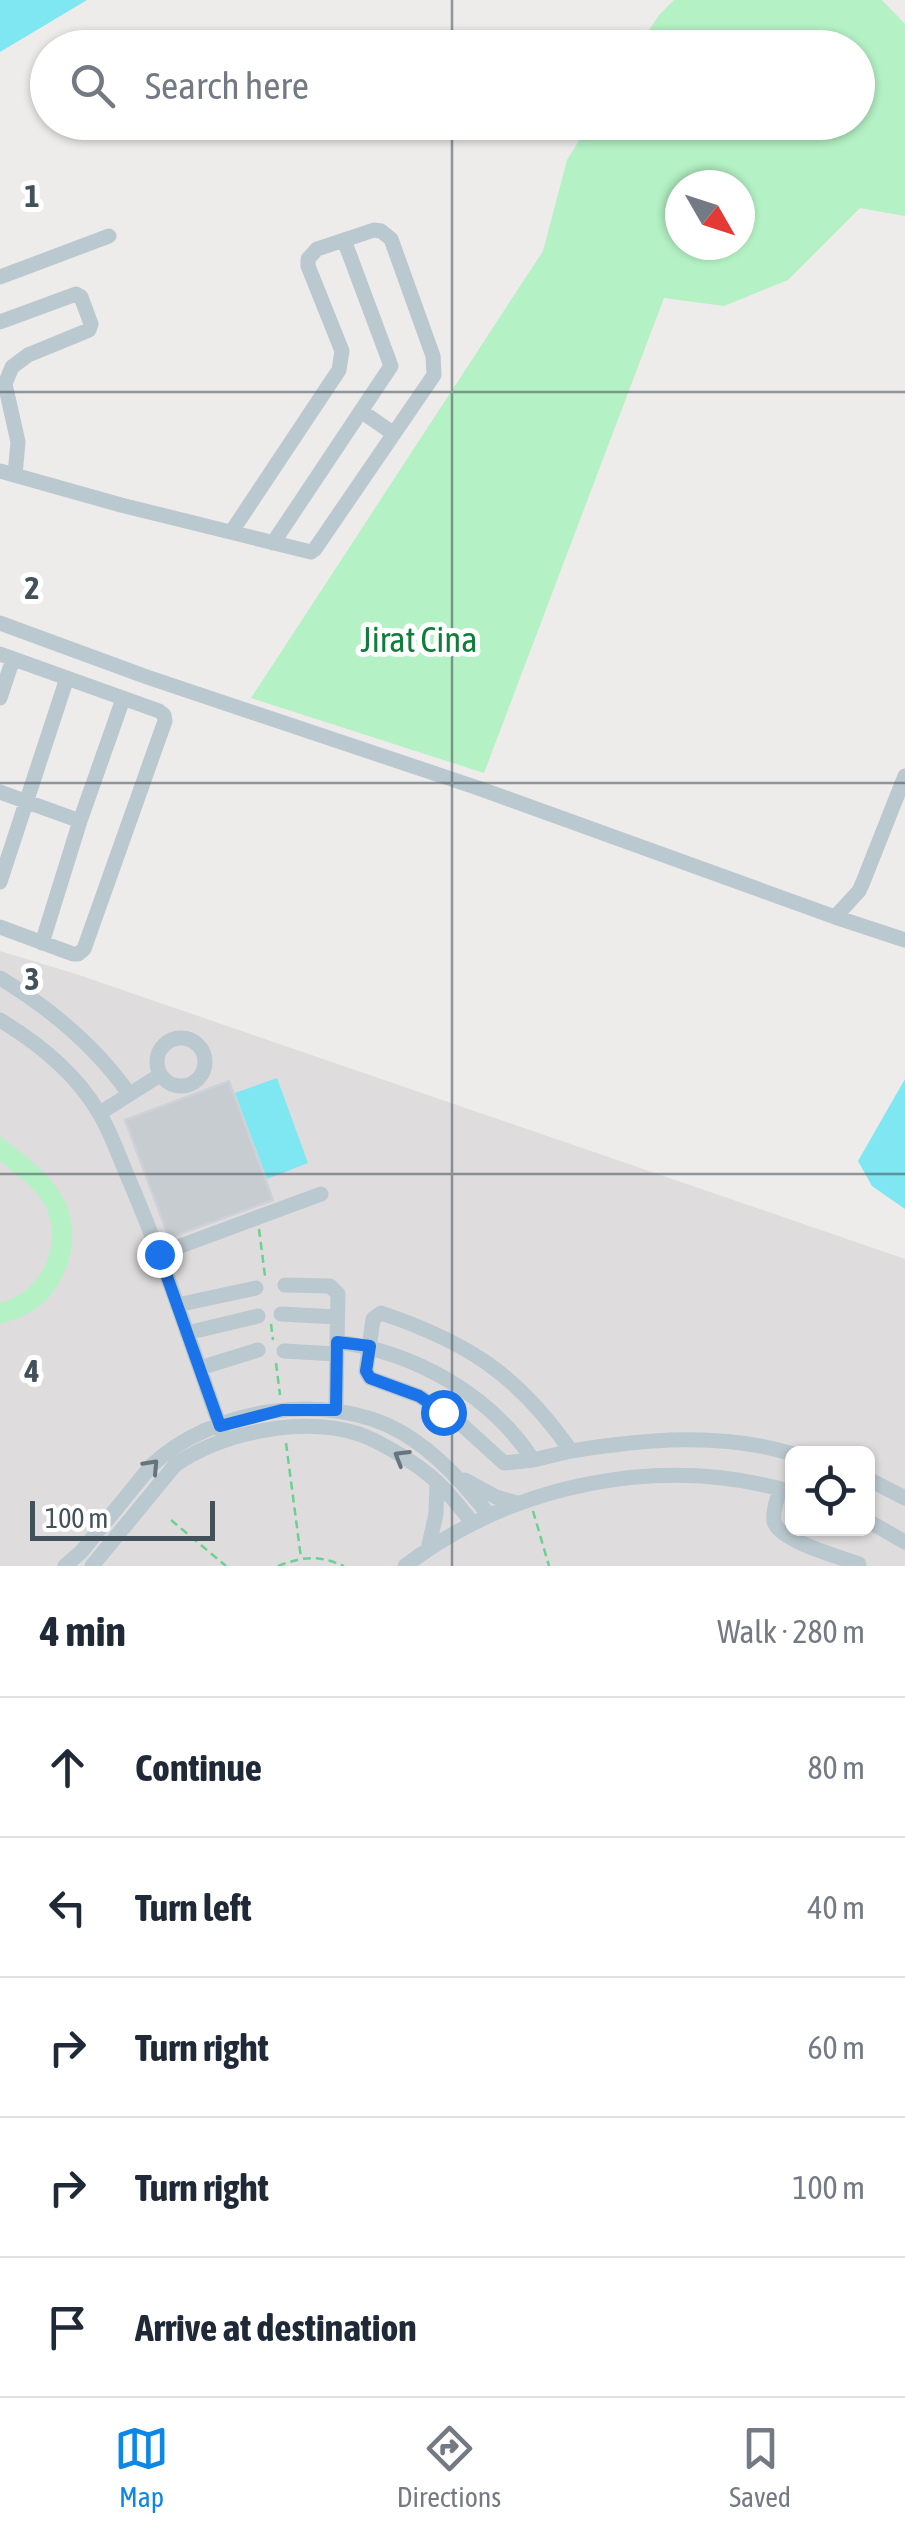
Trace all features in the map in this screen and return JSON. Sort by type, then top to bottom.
[{"type":"street","points":[[0,322],[76,294],[91,324],[89,330],[28,355],[12,367],[6,384],[8,425],[18,442],[8,473],[273,543],[311,552],[434,374],[433,356],[391,239],[381,230],[374,230],[317,249],[308,259],[342,351],[339,370],[232,532]]},
{"type":"street","points":[[0,277],[109,236]]},
{"type":"street","points":[[273,543],[391,366],[344,240]]},
{"type":"street","points":[[361,412],[394,434]]},
{"type":"street","points":[[0,623],[905,940]]},
{"type":"street","points":[[0,698],[7,657],[158,711],[166,721],[84,949],[72,954],[0,927]]},
{"type":"street","points":[[0,882],[67,678]]},
{"type":"street","points":[[42,943],[123,700]]},
{"type":"street","points":[[835,917],[863,882],[905,776]]},
{"type":"street","points":[[0,792],[80,821]]},
{"type":"street","points":[[0,978],[70,1027],[99,1054],[130,1094]]},
{"type":"street","points":[[0,1020],[56,1060],[100,1113],[159,1254],[222,1433]]},
{"type":"street","points":[[100,1113],[160,1074]]},
{"type":"street","points":[[159,1254],[321,1194]]},
{"type":"street","points":[[177,1305],[260,1282]]},
{"type":"street","points":[[285,1285],[330,1286],[338,1294],[336,1410]]},
{"type":"street","points":[[571,1451],[548,1417],[482,1359],[425,1328],[381,1313],[373,1319],[366,1371],[370,1378],[419,1396],[460,1424],[504,1463],[628,1442],[727,1440],[785,1452]]},
{"type":"street","points":[[187,1334],[269,1315],[337,1317]]},
{"type":"street","points":[[284,1351],[370,1346],[414,1361],[460,1388],[510,1429],[533,1460]]},
{"type":"street","points":[[200,1368],[258,1350]]},
{"type":"street","points":[[443,1412],[460,1388]]},
{"type":"street","points":[[66,1566],[164,1454],[178,1444],[222,1433],[282,1410],[336,1410],[370,1419],[401,1432],[472,1486],[524,1501]]},
{"type":"street","points":[[92,1566],[175,1465],[222,1433],[284,1428],[360,1434],[437,1482],[472,1522]]},
{"type":"street","points":[[662,1441],[662,1474]]},
{"type":"street","points":[[450,1468],[489,1515]]},
{"type":"street","points":[[405,1566],[472,1522],[524,1501],[605,1480],[662,1474],[720,1477],[785,1491]]},
{"type":"street","points":[[428,1549],[436,1514],[437,1482]]},
{"type":"street","points":[[875,1483],[905,1498]]},
{"type":"street","points":[[785,1493],[773,1518],[785,1534]]},
{"type":"street","points":[[875,1525],[905,1542]]},
{"type":"street","points":[[787,1536],[859,1564]]},
{"type":"path","points":[[257,1218],[260,1282]]},
{"type":"path","points":[[269,1315],[282,1410]]},
{"type":"path","points":[[284,1428],[301,1558]]},
{"type":"path","points":[[524,1501],[549,1566]]},
{"type":"path","points":[[171,1520],[226,1566]]},
{"type":"path","points":[[278,1566],[301,1558],[344,1566]]},
{"type":"shaded area","points":[[0,951],[905,1259],[905,1566],[0,1566]]},
{"type":"green space","name":"Jirat Cina","points":[[674,0],[882,0],[905,24],[905,216],[860,208],[788,280],[724,306],[664,298],[484,773],[251,698],[543,251],[567,160],[579,140],[875,140],[875,30],[649,30]]},
{"type":"green space","points":[[0,1136],[56,1187],[68,1209],[72,1238],[66,1267],[52,1293],[32,1311],[0,1324],[0,1303],[14,1298],[37,1278],[45,1266],[52,1237],[42,1200],[0,1161]]},
{"type":"water","points":[[0,0],[87,0],[37,30],[30,30],[30,34],[0,52]]},
{"type":"water","points":[[277,1078],[308,1163],[267,1179],[235,1093]]},
{"type":"water","points":[[905,1079],[905,1209],[872,1186],[858,1161]]},
{"type":"building","points":[[229,1081],[273,1200],[169,1238],[125,1120]]},
{"type":"route","points":[[159,1254],[220,1426],[282,1410],[336,1410],[337,1342],[370,1346],[366,1371],[370,1378],[419,1396],[443,1412]]}]
